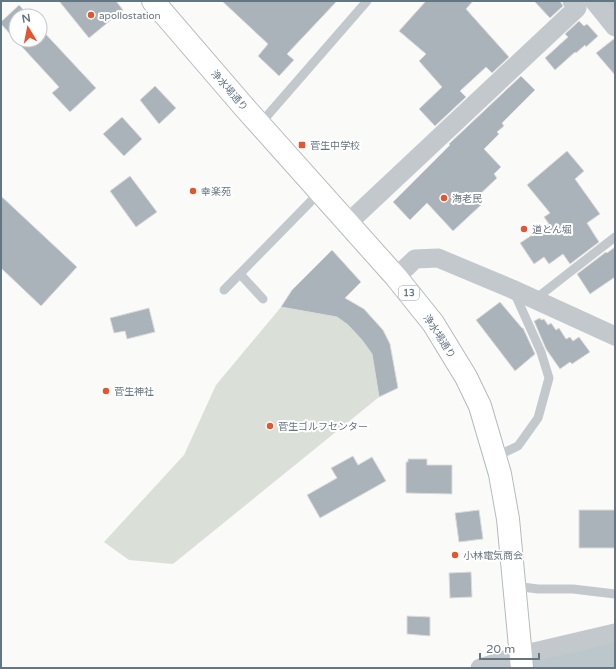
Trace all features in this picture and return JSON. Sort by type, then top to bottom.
[{"type":"main road","name":"浄水場通り","points":[[152,1],[396,277],[433,323],[466,377],[480,406],[500,474],[508,519],[521,662]]},
{"type":"street","points":[[348,222],[577,8],[572,1]]},
{"type":"street","points":[[594,1],[615,27]]},
{"type":"street","points":[[396,277],[416,259],[438,258],[512,289],[615,336]]},
{"type":"street","points":[[480,668],[521,662],[615,633]]},
{"type":"lane","points":[[260,124],[367,1]]},
{"type":"lane","points":[[224,290],[320,192]]},
{"type":"lane","points":[[534,300],[615,237]]},
{"type":"lane","points":[[240,274],[263,299]]},
{"type":"lane","points":[[495,457],[518,446],[538,418],[549,378],[541,352],[512,289]]},
{"type":"lane","points":[[514,586],[538,589],[573,589],[615,594]]},
{"type":"shaded area","name":"菅生ゴルフセンター","points":[[281,307],[337,317],[348,325],[362,340],[372,354],[379,397],[173,564],[129,560],[104,542],[184,455],[216,385]]},
{"type":"building","points":[[59,1],[116,1],[123,10],[89,38]]},
{"type":"building","points":[[222,1],[337,1],[287,54],[294,60],[279,76],[258,56],[268,44]]},
{"type":"building","points":[[426,1],[473,1],[466,9],[509,57],[492,73],[486,67],[460,91],[466,97],[435,126],[419,109],[442,87],[419,61],[426,54],[399,31]]},
{"type":"building","points":[[534,1],[560,1],[563,6],[550,18]]},
{"type":"building","points":[[8,15],[8,32],[1,24],[1,22]]},
{"type":"building","points":[[579,21],[584,26],[587,24],[598,36],[586,47],[585,45],[576,53],[575,52],[555,70],[545,58],[568,37],[565,34]]},
{"type":"building","points":[[48,37],[96,88],[70,112],[52,93],[59,87],[23,48],[48,48]]},
{"type":"building","points":[[615,38],[615,75],[596,53]]},
{"type":"building","points":[[521,76],[535,90],[502,123],[504,126],[497,132],[499,134],[484,149],[501,167],[494,174],[497,178],[476,198],[481,205],[453,231],[427,203],[410,220],[393,202],[450,145],[449,144],[451,142]]},
{"type":"building","points":[[155,86],[176,108],[159,124],[140,100]]},
{"type":"building","points":[[122,117],[142,139],[124,156],[103,134]]},
{"type":"building","points":[[567,151],[584,171],[575,179],[600,214],[587,223],[599,242],[570,264],[563,254],[549,264],[544,257],[534,264],[520,243],[549,224],[544,217],[550,213],[527,185]]},
{"type":"building","points":[[130,176],[157,212],[136,227],[110,191]]},
{"type":"building","points":[[1,196],[77,267],[41,306],[1,268]]},
{"type":"building","points":[[615,247],[615,277],[590,294],[577,274]]},
{"type":"building","points":[[332,250],[361,282],[345,298],[364,309],[383,330],[390,344],[398,388],[379,397],[372,354],[362,340],[348,325],[337,317],[281,307],[292,290]]},
{"type":"building","points":[[500,302],[523,328],[535,354],[515,371],[476,320]]},
{"type":"building","points":[[149,308],[155,332],[127,339],[125,331],[114,333],[110,318]]},
{"type":"building","points":[[540,318],[541,320],[544,319],[548,325],[551,323],[556,330],[559,328],[566,339],[570,337],[573,341],[579,337],[590,352],[572,364],[570,362],[560,369],[546,349],[534,321]]},
{"type":"building","points":[[353,456],[358,465],[372,457],[386,481],[320,518],[307,495],[337,478],[331,468]]},
{"type":"building","points":[[408,459],[427,459],[427,465],[452,465],[452,494],[406,493],[406,462],[408,462]]},
{"type":"building","points":[[479,510],[483,539],[459,542],[455,513]]},
{"type":"building","points":[[579,510],[615,510],[615,548],[579,548]]},
{"type":"building","points":[[471,572],[472,597],[450,598],[449,573]]},
{"type":"building","points":[[407,616],[430,617],[430,636],[407,634]]},
{"type":"waterway","points":[[609,1],[615,8]]},
{"type":"waterway","points":[[545,668],[615,649]]},
{"type":"place","name":"apollostation","points":[[91,15]]},
{"type":"place","name":"菅生中学校","points":[[302,145]]},
{"type":"place","name":"幸楽苑","points":[[193,191]]},
{"type":"place","name":"海老民","points":[[444,198]]},
{"type":"place","name":"道とん堀","points":[[524,229]]},
{"type":"place","name":"菅生神社","points":[[106,391]]},
{"type":"place","name":"菅生ゴルフセンター","points":[[270,426]]},
{"type":"place","name":"小林電気商会","points":[[455,555]]}]
